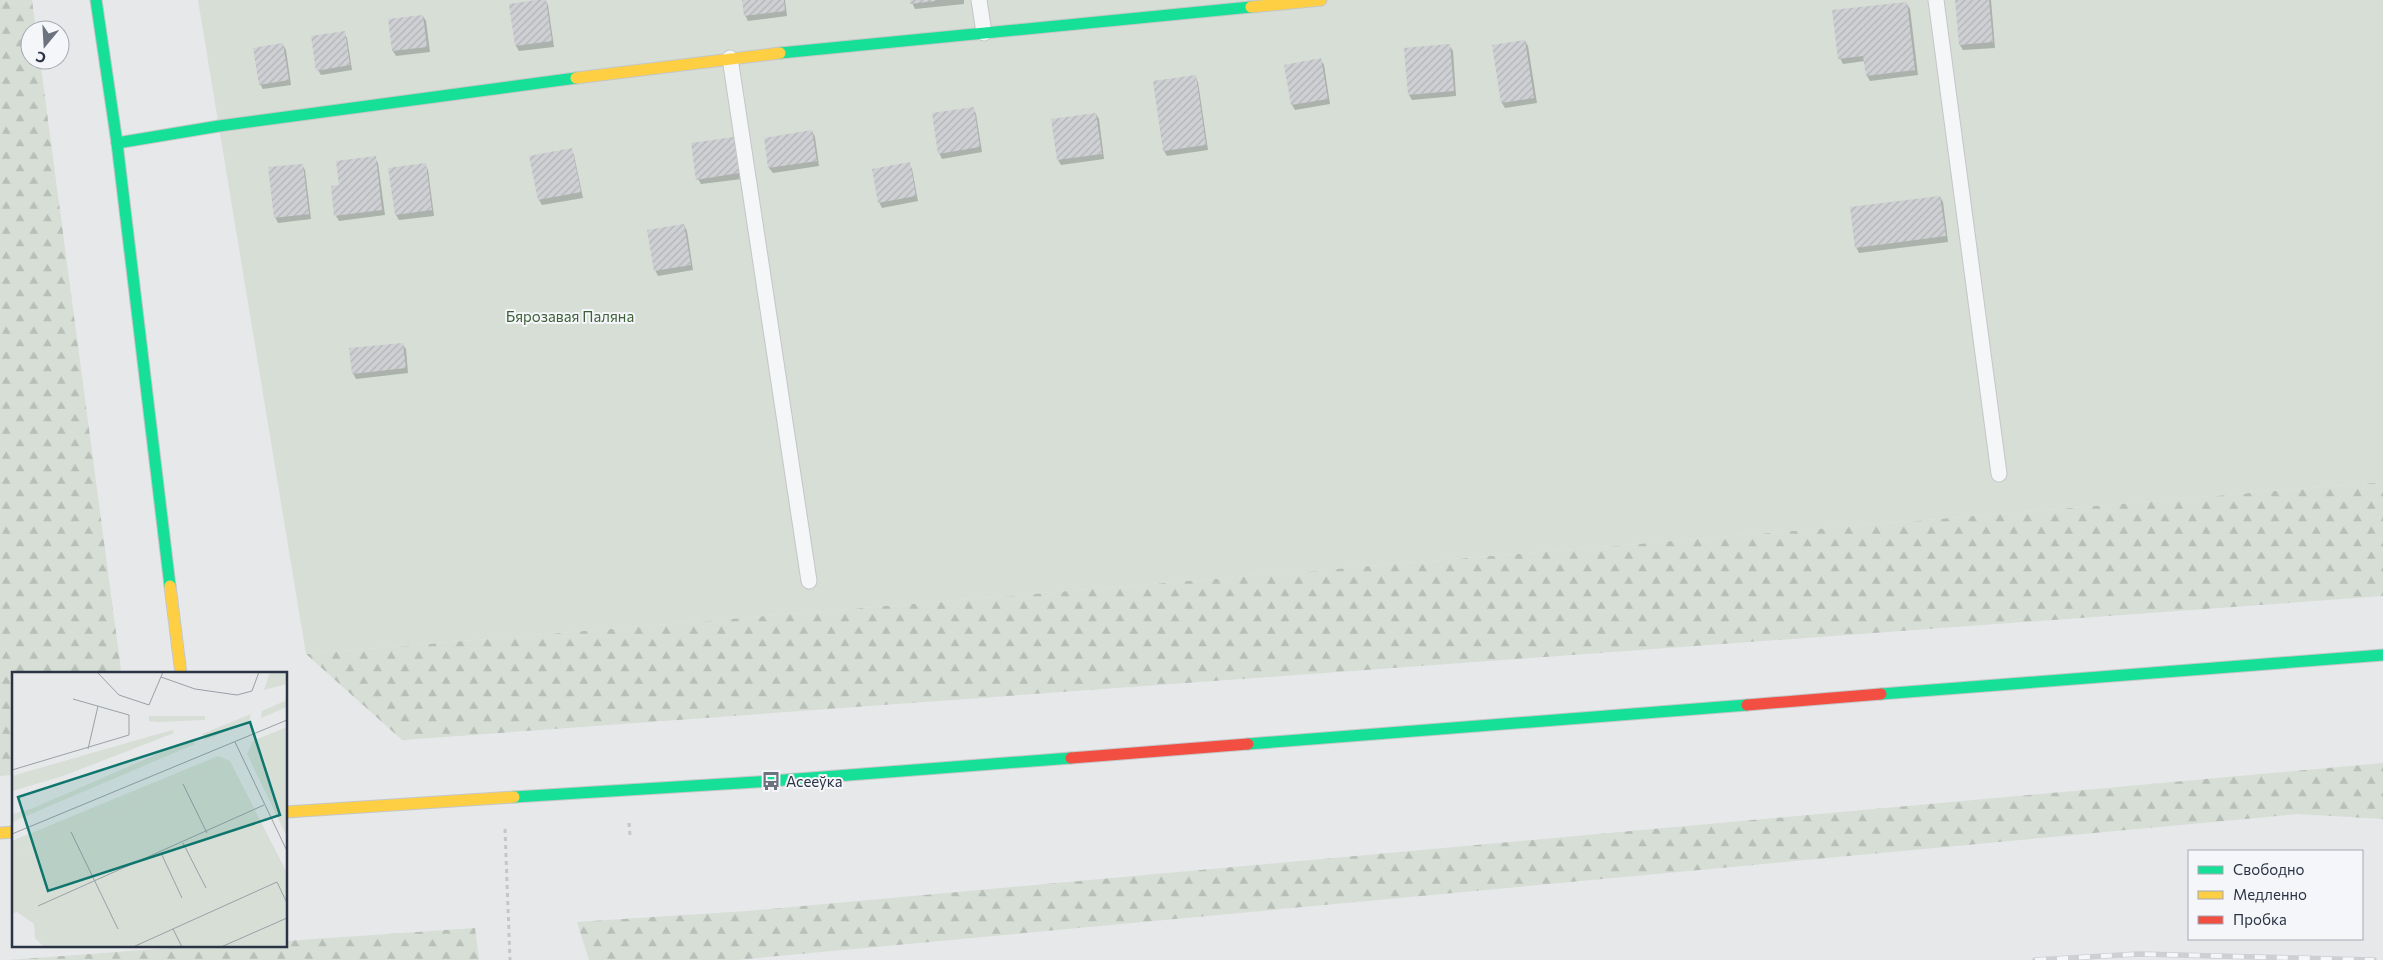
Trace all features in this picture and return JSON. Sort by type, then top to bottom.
[{"type":"street","points":[[96,0],[117,144],[181,672]]},
{"type":"street","points":[[117,144],[219,126],[730,58],[984,34],[1219,5],[1321,0]]},
{"type":"street","points":[[288,812],[791,779],[2383,655]]},
{"type":"lane","points":[[979,0],[984,34]]},
{"type":"lane","points":[[1936,0],[1999,474]]},
{"type":"lane","points":[[730,58],[809,581]]},
{"type":"path","points":[[504,799],[510,960]]},
{"type":"green space","points":[[0,0],[32,0],[35,20],[20,20],[20,70],[41,70],[121,670],[120,672],[12,672],[12,775],[0,776]]},
{"type":"green space","name":"Бярозавая Паляна","points":[[198,0],[2383,0],[2383,482],[306,654]]},
{"type":"green space","points":[[2383,482],[2383,596],[402,740],[306,654]]},
{"type":"green space","points":[[2383,763],[2383,819],[2298,814],[736,960],[589,960],[577,922],[747,911]]},
{"type":"green space","points":[[475,928],[479,960],[8,960],[171,948],[288,948],[288,941]]},
{"type":"building","points":[[546,0],[552,41],[515,46],[509,4]]},
{"type":"building","points":[[742,0],[784,0],[785,11],[744,16]]},
{"type":"building","points":[[910,0],[935,0],[935,1],[910,4]]},
{"type":"building","points":[[1955,0],[1989,0],[1993,42],[1959,45]]},
{"type":"building","points":[[1907,2],[1915,70],[1866,76],[1863,56],[1838,59],[1832,10]]},
{"type":"building","points":[[423,15],[427,47],[392,51],[388,19]]},
{"type":"building","points":[[345,31],[350,65],[316,71],[311,36]]},
{"type":"building","points":[[1525,40],[1534,98],[1501,103],[1492,45]]},
{"type":"building","points":[[283,43],[289,80],[259,85],[253,48]]},
{"type":"building","points":[[1450,44],[1454,91],[1408,95],[1404,48]]},
{"type":"building","points":[[1321,58],[1328,99],[1291,105],[1284,65]]},
{"type":"building","points":[[1196,75],[1206,145],[1163,151],[1153,81]]},
{"type":"building","points":[[974,107],[980,147],[938,154],[932,113]]},
{"type":"building","points":[[1096,113],[1102,154],[1057,160],[1051,119]]},
{"type":"building","points":[[812,130],[817,161],[768,168],[764,138]]},
{"type":"building","points":[[734,137],[739,173],[696,180],[691,143]]},
{"type":"building","points":[[572,148],[581,192],[538,200],[529,156]]},
{"type":"building","points":[[376,156],[382,210],[334,216],[331,186],[339,185],[336,161]]},
{"type":"building","points":[[910,162],[916,196],[878,203],[872,169]]},
{"type":"building","points":[[426,163],[432,210],[395,215],[388,168]]},
{"type":"building","points":[[303,164],[309,214],[274,218],[268,167]]},
{"type":"building","points":[[1940,196],[1946,236],[1855,248],[1850,207]]},
{"type":"building","points":[[684,224],[691,265],[654,271],[647,230]]},
{"type":"building","points":[[403,343],[406,368],[352,374],[349,348]]},
{"type":"railway","points":[[2035,960],[2139,954],[2374,960]]},
{"type":"traffic: fast","points":[[96,0],[117,143],[170,586]]},
{"type":"traffic: fast","points":[[780,53],[1251,7]]},
{"type":"traffic: fast","points":[[117,143],[219,126],[576,78]]},
{"type":"traffic: fast","points":[[1881,694],[2383,655]]},
{"type":"traffic: fast","points":[[1248,744],[1747,705]]},
{"type":"traffic: fast","points":[[514,797],[771,781],[1071,758]]},
{"type":"traffic: slow","points":[[1251,7],[1321,0]]},
{"type":"traffic: slow","points":[[576,78],[780,53]]},
{"type":"traffic: slow","points":[[170,586],[181,672]]},
{"type":"traffic: slow","points":[[288,812],[514,797]]},
{"type":"traffic: slow","points":[[0,833],[12,832]]},
{"type":"traffic: jam","points":[[1747,705],[1881,694]]},
{"type":"traffic: jam","points":[[1071,758],[1248,744]]},
{"type":"place","name":"Асееўка","points":[[771,781]]}]
